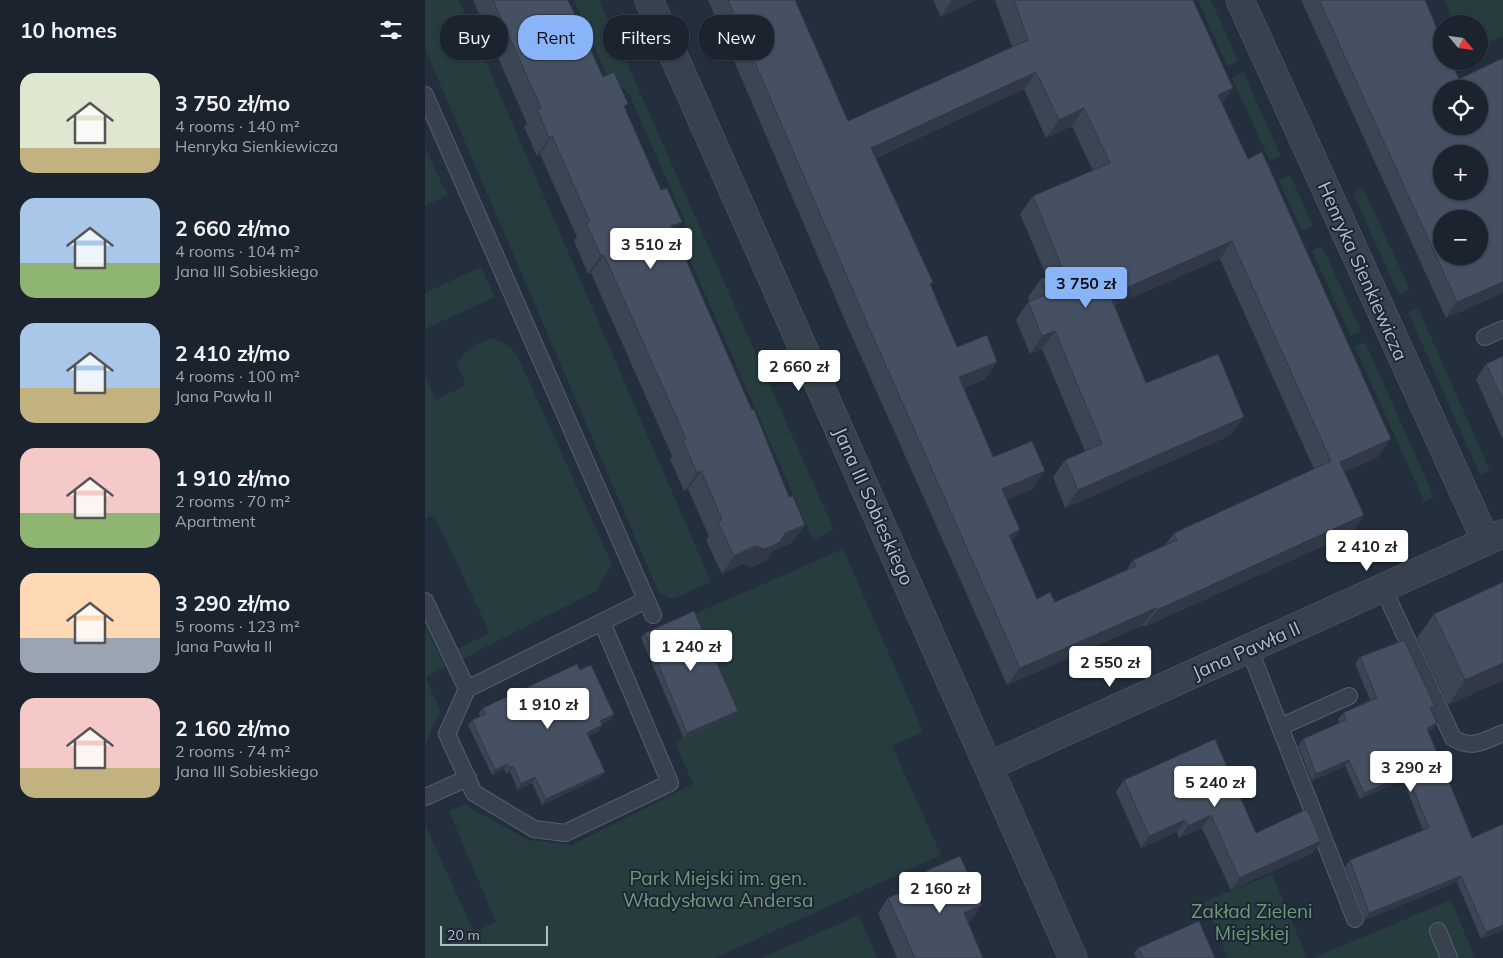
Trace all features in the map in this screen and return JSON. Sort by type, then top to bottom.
[{"type":"street","name":"Jana III Sobieskiego","points":[[649,0],[1073,958]]},
{"type":"street","name":"Henryka Sienkiewicza","points":[[1240,0],[1494,537]]},
{"type":"street","name":"Jana Pawła II","points":[[989,766],[1494,537]]},
{"type":"lane","points":[[425,95],[653,616]]},
{"type":"lane","points":[[1485,337],[1503,328]]},
{"type":"lane","points":[[1383,588],[1453,738],[1463,745],[1476,744],[1503,733]]},
{"type":"lane","points":[[602,622],[670,783],[565,833],[534,829],[474,793],[447,734],[467,689],[602,622],[647,600]]},
{"type":"lane","points":[[425,601],[467,689]]},
{"type":"lane","points":[[1249,648],[1355,919]]},
{"type":"lane","points":[[1279,727],[1349,696]]},
{"type":"lane","points":[[425,797],[468,778]]},
{"type":"lane","points":[[1438,932],[1449,958]]},
{"type":"green space","points":[[425,0],[459,0],[465,15],[440,15],[440,60],[485,60],[711,582],[672,599],[659,593],[425,49]]},
{"type":"green space","points":[[574,0],[599,0],[606,15],[603,15],[603,60],[626,60],[834,530],[813,540],[684,246],[685,221],[629,94],[606,73],[593,43],[593,15],[581,15]]},
{"type":"green space","points":[[1198,0],[1211,0],[1238,61],[1227,66]]},
{"type":"green space","points":[[1444,0],[1503,0],[1503,36],[1488,43],[1488,15],[1451,15]]},
{"type":"green space","points":[[1243,72],[1281,156],[1270,161],[1232,78]]},
{"type":"green space","points":[[425,147],[447,195],[425,206]]},
{"type":"green space","points":[[1290,175],[1313,226],[1302,231],[1279,180]]},
{"type":"green space","points":[[1363,188],[1410,290],[1399,295],[1353,193]]},
{"type":"green space","points":[[1322,246],[1361,331],[1351,336],[1312,251]]},
{"type":"green space","points":[[481,267],[495,297],[425,329],[425,293]]},
{"type":"green space","points":[[1418,308],[1490,471],[1480,475],[1408,312]]},
{"type":"green space","points":[[494,338],[507,345],[517,355],[612,564],[596,591],[462,659],[458,649],[490,633],[434,515],[425,519],[425,376],[436,400],[466,385],[457,364],[464,354],[473,347]]},
{"type":"green space","points":[[1365,342],[1434,497],[1424,501],[1355,347]]},
{"type":"green space","name":"Park Miejski im. gen. Władysława Andersa","points":[[843,549],[923,732],[892,746],[941,855],[715,958],[425,958],[425,825],[474,932],[496,922],[449,811],[465,805],[528,840],[572,845],[693,784],[675,742],[734,717],[690,616]]},
{"type":"green space","points":[[425,625],[445,667],[426,677],[440,711],[425,746]]},
{"type":"green space","name":"Zakład Zieleni Miejskiej","points":[[1272,874],[1307,958],[1228,958],[1204,902]]},
{"type":"green space","name":"Zakład Zieleni Miejskiej","points":[[1451,900],[1475,958],[1313,958]]},
{"type":"green space","points":[[859,915],[877,958],[761,958]]},
{"type":"building","points":[[493,0],[568,0],[575,15],[518,15],[518,56],[508,34],[508,15],[500,15]]},
{"type":"building","points":[[728,0],[795,0],[848,121],[1028,40],[1014,0],[1193,0],[1233,88],[1218,95],[1248,159],[1262,152],[1391,439],[1340,462],[1364,515],[1157,610],[1156,608],[1020,668],[863,314],[754,60],[774,60],[774,15],[734,15]],"holes":[[[1036,72],[1059,120],[1084,108],[1110,163],[1033,196],[1063,270],[1041,279],[1047,294],[1028,302],[1042,336],[1055,331],[1102,444],[1065,460],[1078,490],[1244,417],[1218,354],[1146,383],[1110,295],[1232,241],[1331,461],[1174,533],[1177,540],[1133,560],[1136,566],[1055,602],[1050,592],[1037,599],[1009,535],[1020,530],[1002,489],[1045,471],[1032,441],[993,457],[959,377],[997,362],[987,335],[957,347],[930,284],[933,282],[871,148]]]},
{"type":"building","points":[[1319,0],[1425,0],[1433,19],[1433,70],[1455,70],[1459,79],[1478,70],[1488,70],[1488,65],[1503,58],[1503,282],[1457,302],[1440,265],[1488,265],[1488,210],[1433,210],[1433,249]]},
{"type":"building","points":[[593,55],[603,77],[614,72],[628,104],[624,106],[661,190],[667,188],[682,222],[671,226],[752,410],[754,409],[789,497],[793,496],[805,525],[785,533],[780,542],[765,549],[754,546],[734,556],[718,522],[722,519],[701,471],[697,473],[683,441],[686,439],[604,255],[601,256],[586,223],[590,222],[552,136],[549,138],[537,109],[541,108],[520,60],[593,60]]},
{"type":"building","points":[[1503,356],[1503,401],[1486,364]]},
{"type":"building","points":[[1503,582],[1503,663],[1465,680],[1434,614]]},
{"type":"building","points":[[694,611],[738,711],[687,733],[645,633]]},
{"type":"building","points":[[1404,640],[1435,706],[1430,708],[1437,723],[1427,728],[1472,838],[1503,824],[1503,925],[1486,932],[1461,876],[1369,913],[1350,860],[1429,828],[1407,774],[1364,793],[1349,760],[1316,774],[1303,739],[1346,720],[1343,713],[1377,698],[1360,657]]},
{"type":"building","points":[[577,664],[580,670],[591,665],[614,714],[600,721],[602,725],[587,733],[605,772],[546,799],[535,777],[521,784],[513,766],[510,768],[507,764],[495,770],[472,720],[486,714],[483,708]]},
{"type":"building","points":[[1215,739],[1256,833],[1307,809],[1321,841],[1239,878],[1211,815],[1188,826],[1185,820],[1149,836],[1124,780]]},
{"type":"building","points":[[960,856],[982,905],[964,913],[983,958],[915,958],[888,898],[929,880],[926,871]]},
{"type":"building","points":[[1199,921],[1215,958],[1143,958],[1138,948]]}]
